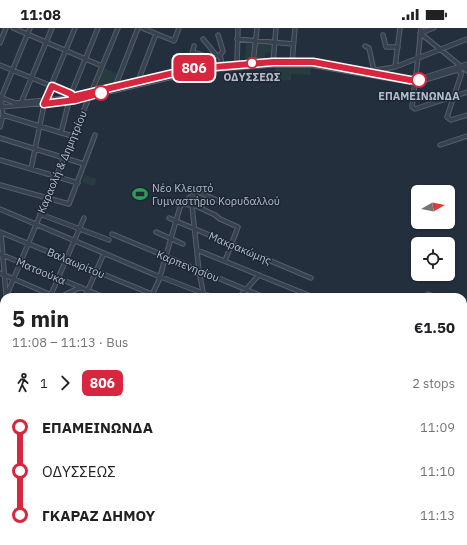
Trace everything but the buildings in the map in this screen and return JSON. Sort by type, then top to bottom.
[{"type":"street","points":[[0,43],[6,28]]},
{"type":"street","points":[[13,28],[102,66]]},
{"type":"street","points":[[0,127],[3,115],[1,98],[30,28]]},
{"type":"street","points":[[21,103],[52,28]]},
{"type":"street","points":[[31,169],[45,102],[75,28]]},
{"type":"street","points":[[61,133],[70,97],[98,28]]},
{"type":"street","name":"Καραολή & Δημητρίου","points":[[8,293],[118,28]]},
{"type":"street","points":[[115,87],[138,28]]},
{"type":"street","points":[[142,28],[174,41],[179,28]]},
{"type":"street","points":[[237,64],[238,28]]},
{"type":"street","points":[[253,63],[257,28]]},
{"type":"street","points":[[272,63],[276,28]]},
{"type":"street","points":[[292,62],[295,28]]},
{"type":"street","points":[[395,67],[400,28]]},
{"type":"street","points":[[421,30],[434,28]]},
{"type":"street","points":[[421,30],[440,48],[465,68]]},
{"type":"street","points":[[421,30],[412,107],[415,109],[467,92]]},
{"type":"street","points":[[138,81],[156,34]]},
{"type":"street","points":[[194,46],[192,54],[195,53],[209,57],[219,56],[223,51],[218,35]]},
{"type":"street","points":[[383,35],[386,47],[398,47]]},
{"type":"street","points":[[203,39],[219,56],[222,65]]},
{"type":"street","points":[[237,39],[293,44]]},
{"type":"street","points":[[366,72],[395,67],[440,48],[467,39]]},
{"type":"street","points":[[365,46],[369,48],[374,71]]},
{"type":"street","points":[[90,94],[191,69],[222,65],[292,62],[317,63],[415,82],[465,68]]},
{"type":"street","points":[[1,107],[45,102],[90,94],[192,72],[272,63],[316,66],[415,82],[465,68],[467,64]]},
{"type":"street","points":[[0,65],[52,86],[70,97]]},
{"type":"street","points":[[458,70],[461,75],[447,117],[450,120],[467,115]]},
{"type":"street","points":[[1,98],[21,103],[45,102]]},
{"type":"street","points":[[3,115],[72,136]]},
{"type":"street","points":[[0,185],[69,204],[95,135]]},
{"type":"street","points":[[440,145],[467,136]]},
{"type":"street","points":[[0,138],[84,164]]},
{"type":"street","points":[[0,160],[78,183]]},
{"type":"street","points":[[153,293],[180,207],[198,192],[219,201]]},
{"type":"street","points":[[183,204],[199,207],[239,228],[225,261]]},
{"type":"street","points":[[192,206],[199,271],[203,292]]},
{"type":"street","points":[[0,209],[74,240],[118,256],[160,275]]},
{"type":"street","points":[[40,214],[109,240]]},
{"type":"street","points":[[51,293],[84,218]]},
{"type":"street","name":"Μακρακώμης","points":[[169,218],[312,278]]},
{"type":"street","points":[[1,232],[6,293]]},
{"type":"street","name":"Βαλαωρίτου","points":[[1,232],[66,258],[145,293]]},
{"type":"street","points":[[156,232],[183,244]]},
{"type":"street","name":"Καρπενησίου","points":[[112,234],[255,293]]},
{"type":"street","points":[[80,242],[203,292]]},
{"type":"street","points":[[197,250],[301,292]]},
{"type":"street","points":[[87,293],[104,253]]},
{"type":"street","name":"Ματσούκα","points":[[2,255],[93,293]]},
{"type":"street","points":[[0,273],[43,293]]},
{"type":"street","points":[[242,293],[259,274]]},
{"type":"street","points":[[68,293],[81,287]]},
{"type":"green space","points":[[246,42],[254,43],[252,60],[245,61]]},
{"type":"green space","points":[[257,43],[272,45],[271,52],[265,53],[265,60],[255,60]]},
{"type":"green space","points":[[275,66],[311,66],[311,75],[291,74],[291,80],[275,81]]},
{"type":"green space","points":[[104,68],[118,74],[113,84],[98,88],[96,87]]},
{"type":"green space","points":[[85,175],[97,179],[94,186],[82,182]]},
{"type":"bus line","name":"806","points":[[101,93],[75,100],[44,104],[52,86],[71,94],[72,97],[191,69],[263,62],[310,62],[410,80],[419,80]]},
{"type":"place","name":"ΟΔYΣΣΕΩΣ","points":[[252,63]]},
{"type":"place","name":"ΕΠΑΜΕΙΝΩΝΔΑ","points":[[419,80]]},
{"type":"place","name":"Νέο Κλειστό Γυμναστήριο Κορυδαλλού","points":[[140,194]]}]
